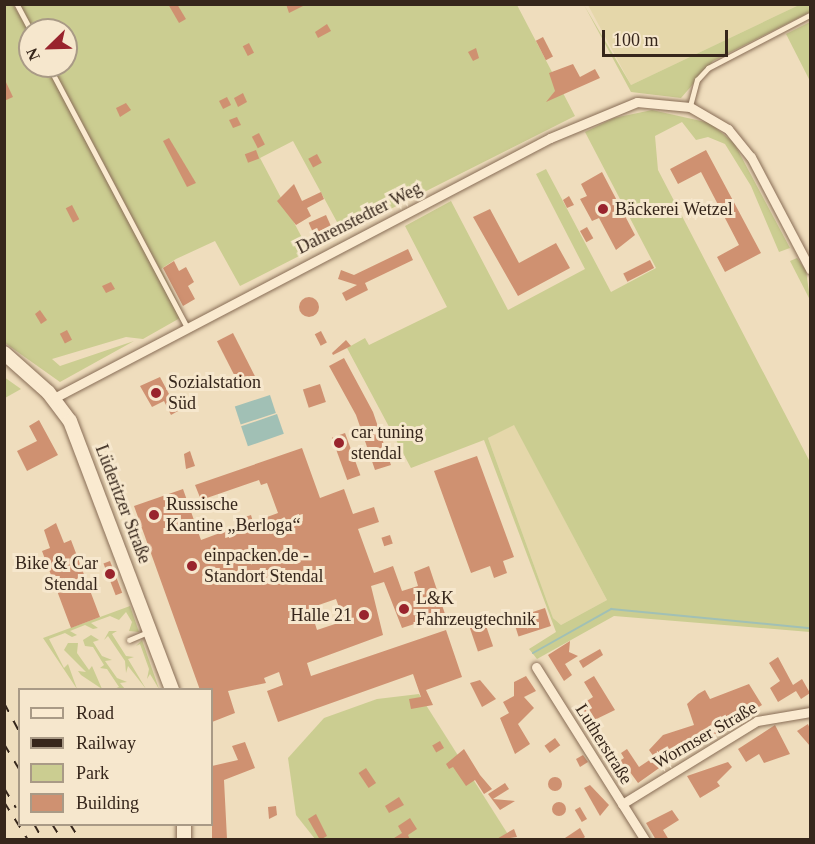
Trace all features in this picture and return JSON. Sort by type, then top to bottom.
[{"type":"main road","name":"Lüderitzer Straße","points":[[4,353],[54,398],[91,467],[171,688]]},
{"type":"street","name":"Dahrenstedter Weg","points":[[54,398],[187,327],[604,113],[646,101],[690,107]]},
{"type":"street","points":[[690,107],[719,123],[743,145],[810,269]]},
{"type":"street","name":"Lutherstraße","points":[[536,667],[645,840]]},
{"type":"street","name":"Wormser Straße","points":[[622,804],[757,721],[810,712]]},
{"type":"lane","points":[[17,4],[25,18]]},
{"type":"lane","points":[[690,107],[697,80],[708,68],[810,15]]},
{"type":"lane","points":[[55,78],[187,327]]},
{"type":"lane","points":[[129,640],[151,632]]},
{"type":"shaded area","points":[[588,5],[799,5],[631,85]]},
{"type":"shaded area","points":[[514,424],[607,600],[561,625],[553,618],[488,438]]},
{"type":"green space","points":[[4,5],[13,5],[21,18],[18,18],[18,78],[52,78],[180,318],[143,339],[126,337],[52,359],[60,366],[134,341],[60,382],[5,343]]},
{"type":"green space","points":[[20,5],[517,5],[575,116],[343,233],[293,141],[260,158],[309,251],[240,286],[215,241],[176,259],[161,269],[184,315],[58,78],[78,78],[78,18],[27,18]]},
{"type":"green space","points":[[584,5],[631,85],[799,5],[810,5],[810,12],[713,61],[681,98],[631,92]]},
{"type":"green space","points":[[810,22],[810,81],[786,34]]},
{"type":"green space","points":[[652,110],[710,123],[734,143],[790,248],[779,252],[751,186],[725,144],[708,137],[696,140],[682,122],[655,136],[658,170],[810,462],[810,632],[614,616],[537,659],[529,649],[556,632],[484,440],[411,468],[347,348],[365,338],[369,345],[447,307],[405,226],[451,201],[508,310],[585,269],[536,174],[546,169],[611,292],[656,268],[585,132],[614,118]],"holes":[[[514,425],[607,600],[561,625],[553,618],[488,438]]]},
{"type":"green space","points":[[797,258],[806,270],[810,300],[790,261]]},
{"type":"green space","points":[[4,377],[21,389],[5,398],[4,397]]},
{"type":"green space","points":[[130,606],[139,632],[129,631],[132,622],[126,612],[119,620],[110,616],[91,623],[98,628],[93,629],[85,625],[70,631],[77,635],[72,637],[65,633],[49,639],[64,668],[68,664],[77,688],[43,638]]},
{"type":"green space","points":[[109,631],[117,631],[112,634],[126,656],[134,657],[128,659],[145,688],[128,666],[126,673],[125,661],[108,636],[104,640]]},
{"type":"green space","points":[[91,635],[99,640],[93,642],[102,656],[112,660],[105,661],[117,678],[127,682],[120,683],[124,688],[116,688],[119,687],[107,669],[100,668],[104,665],[93,647],[85,646],[83,640]]},
{"type":"green space","points":[[142,640],[159,688],[150,674],[147,679],[149,669],[140,644],[136,646]]},
{"type":"green space","points":[[68,643],[78,643],[77,653],[89,670],[92,666],[102,688],[81,675],[78,671],[86,672],[64,650]]},
{"type":"green space","points":[[419,694],[511,839],[315,839],[296,815],[288,758],[324,718],[377,699]]},
{"type":"water","points":[[270,395],[276,413],[241,425],[235,406]]},
{"type":"water","points":[[277,414],[284,434],[248,446],[241,426]]},
{"type":"building","points":[[168,4],[177,4],[186,19],[179,23]]},
{"type":"building","points":[[286,4],[307,4],[289,13]]},
{"type":"building","points":[[327,24],[331,31],[318,38],[315,32]]},
{"type":"building","points":[[543,37],[553,57],[546,60],[536,41]]},
{"type":"building","points":[[249,43],[254,53],[248,56],[243,46]]},
{"type":"building","points":[[476,48],[479,58],[473,61],[468,52]]},
{"type":"building","points":[[573,64],[580,77],[595,69],[600,78],[546,102],[555,91],[549,73]]},
{"type":"building","points":[[4,78],[13,97],[4,101]]},
{"type":"building","points":[[243,93],[247,102],[238,107],[234,98]]},
{"type":"building","points":[[227,97],[231,105],[223,109],[219,101]]},
{"type":"building","points":[[126,103],[131,110],[120,117],[116,108]]},
{"type":"building","points":[[237,117],[241,125],[233,128],[229,120]]},
{"type":"building","points":[[259,133],[265,145],[258,148],[252,137]]},
{"type":"building","points":[[169,138],[196,183],[187,187],[163,141]]},
{"type":"building","points":[[256,150],[259,158],[248,163],[245,154]]},
{"type":"building","points":[[706,150],[761,253],[725,272],[717,257],[739,245],[701,172],[678,184],[670,169]]},
{"type":"building","points":[[317,154],[322,163],[313,168],[308,159]]},
{"type":"building","name":"Bäckerei Wetzel","points":[[602,172],[635,235],[616,250],[599,218],[592,221],[580,199],[587,196],[581,184]]},
{"type":"building","points":[[294,184],[302,201],[321,192],[324,199],[307,208],[311,216],[296,225],[277,201]]},
{"type":"building","points":[[569,196],[574,205],[567,208],[563,200]]},
{"type":"building","points":[[72,205],[79,219],[73,222],[66,208]]},
{"type":"building","points":[[490,209],[519,263],[556,243],[570,268],[518,296],[473,217]]},
{"type":"building","points":[[326,215],[331,226],[314,234],[309,223]]},
{"type":"building","points":[[587,227],[593,238],[586,242],[580,231]]},
{"type":"building","points":[[408,249],[413,260],[365,283],[368,290],[346,301],[342,293],[357,285],[338,279],[341,270],[354,275]]},
{"type":"building","points":[[650,260],[654,268],[627,282],[623,274]]},
{"type":"building","points":[[174,261],[179,271],[186,267],[194,282],[188,286],[195,299],[183,306],[163,268]]},
{"type":"building","points":[[111,282],[115,289],[106,293],[102,286]]},
{"type":"building","points":[[309,297],[316,300],[319,307],[316,314],[309,317],[302,314],[299,307],[302,300]]},
{"type":"building","points":[[40,310],[47,320],[41,324],[35,314]]},
{"type":"building","points":[[67,330],[72,340],[65,343],[60,334]]},
{"type":"building","points":[[321,331],[327,343],[321,346],[315,334]]},
{"type":"building","points":[[233,333],[258,381],[241,389],[217,341]]},
{"type":"building","points":[[346,340],[351,346],[333,355],[332,353]]},
{"type":"building","points":[[344,358],[373,412],[391,465],[375,470],[356,415],[329,366]]},
{"type":"building","name":"Sozialstation Süd","points":[[160,377],[178,411],[171,415],[164,401],[152,407],[140,386]]},
{"type":"building","points":[[320,384],[326,402],[309,408],[303,390]]},
{"type":"building","points":[[39,420],[58,455],[27,471],[17,451],[37,441],[29,426]]},
{"type":"building","points":[[345,433],[360,475],[347,480],[332,438]]},
{"type":"building","points":[[302,448],[320,498],[344,489],[353,514],[374,507],[379,522],[358,529],[374,573],[393,566],[402,591],[418,586],[414,572],[429,566],[445,614],[402,628],[384,582],[371,586],[383,635],[307,663],[311,676],[446,630],[462,677],[426,690],[433,705],[411,709],[409,699],[421,697],[413,674],[278,722],[267,691],[283,685],[279,672],[264,678],[266,683],[228,691],[235,713],[213,722],[213,688],[199,688],[134,506],[183,489],[201,540],[244,524],[242,518],[251,515],[253,522],[278,513],[267,483],[261,485],[259,480],[201,500],[195,485]],"holes":[[[336,599],[344,621],[317,630],[310,608]]]},
{"type":"building","points":[[190,451],[195,466],[186,469],[184,454]]},
{"type":"building","points":[[477,456],[514,557],[503,561],[507,573],[494,578],[490,566],[471,573],[434,471]]},
{"type":"building","points":[[56,523],[64,543],[71,540],[100,617],[71,628],[42,551],[50,548],[44,530]]},
{"type":"building","points":[[390,535],[393,544],[384,546],[381,538]]},
{"type":"building","points":[[110,561],[122,593],[116,595],[103,564]]},
{"type":"building","points":[[545,608],[551,626],[519,637],[513,619]]},
{"type":"building","points":[[483,617],[493,646],[478,652],[468,622]]},
{"type":"building","points":[[570,641],[569,652],[578,656],[565,664],[572,675],[564,681],[548,655]]},
{"type":"building","points":[[600,649],[603,655],[583,668],[579,661]]},
{"type":"building","points":[[778,657],[793,685],[802,679],[810,693],[801,699],[796,691],[778,702],[770,688],[780,681],[769,663]]},
{"type":"building","points":[[526,676],[536,691],[524,697],[534,708],[518,724],[530,744],[515,754],[500,718],[509,713],[503,702],[514,696],[514,682]]},
{"type":"building","points":[[594,676],[615,710],[584,725],[574,709],[593,697],[584,682]]},
{"type":"building","points":[[480,680],[496,699],[482,707],[470,683]]},
{"type":"building","points":[[749,684],[762,705],[704,741],[701,737],[685,741],[657,758],[662,766],[638,783],[630,772],[617,777],[610,767],[624,758],[621,753],[627,749],[639,767],[654,757],[649,750],[663,735],[694,725],[687,704],[698,694],[705,690],[710,699]]},
{"type":"building","points":[[808,724],[810,729],[810,746],[797,731]]},
{"type":"building","points":[[775,725],[790,754],[764,763],[759,754],[746,762],[738,749]]},
{"type":"building","points":[[555,738],[560,745],[550,753],[544,746]]},
{"type":"building","points":[[607,739],[613,750],[603,756],[597,745]]},
{"type":"building","points":[[440,741],[444,748],[436,752],[432,746]]},
{"type":"building","points":[[245,742],[255,768],[224,780],[227,839],[212,840],[213,766],[238,760],[232,746]]},
{"type":"building","points":[[464,749],[480,775],[492,789],[484,794],[475,780],[466,786],[453,767],[449,769],[446,764]]},
{"type":"building","points":[[583,755],[588,762],[580,767],[576,759]]},
{"type":"building","points":[[728,762],[732,767],[717,782],[720,786],[700,798],[687,776]]},
{"type":"building","points":[[366,768],[376,783],[369,788],[359,773]]},
{"type":"building","points":[[552,777],[558,777],[562,784],[558,791],[552,791],[548,787],[548,781]]},
{"type":"building","points":[[505,783],[509,789],[493,799],[515,801],[500,810],[488,794]]},
{"type":"building","points":[[590,785],[609,805],[600,816],[584,788]]},
{"type":"building","points":[[399,797],[404,805],[389,813],[385,806]]},
{"type":"building","points":[[556,802],[562,802],[566,809],[562,816],[556,816],[552,812],[552,806]]},
{"type":"building","points":[[276,806],[277,815],[269,819],[268,807]]},
{"type":"building","points":[[580,807],[587,819],[582,822],[575,810]]},
{"type":"building","points":[[672,810],[679,820],[663,830],[669,840],[656,840],[646,823]]},
{"type":"building","points":[[316,814],[327,836],[320,840],[308,819]]},
{"type":"building","points":[[410,818],[417,829],[408,835],[410,840],[391,840],[402,833],[398,826]]},
{"type":"building","points":[[580,828],[585,837],[581,840],[562,840]]},
{"type":"building","points":[[514,829],[517,837],[495,840],[512,830]]},
{"type":"waterway","points":[[533,653],[611,609],[810,628]]},
{"type":"railway","points":[[4,703],[18,729]]},
{"type":"railway","points":[[4,744],[18,768]]},
{"type":"railway","points":[[4,788],[16,808]]},
{"type":"railway","points":[[4,802],[18,824]]},
{"type":"railway","points":[[19,826],[28,840]]},
{"type":"railway","points":[[35,826],[43,840]]},
{"type":"railway","points":[[53,826],[62,840]]},
{"type":"railway","points":[[71,826],[80,840]]},
{"type":"place","name":"Bäckerei Wetzel","points":[[603,209]]},
{"type":"place","name":"Sozialstation Süd","points":[[156,393]]},
{"type":"place","name":"car tuning stendal","points":[[339,443]]},
{"type":"place","name":"Russische Kantine „Berloga“","points":[[154,515]]},
{"type":"place","name":"einpacken.de - Standort Stendal","points":[[192,566]]},
{"type":"place","name":"Bike & Car Stendal","points":[[110,574]]},
{"type":"place","name":"L&K Fahrzeugtechnik","points":[[404,609]]},
{"type":"place","name":"Halle 21","points":[[364,615]]}]
